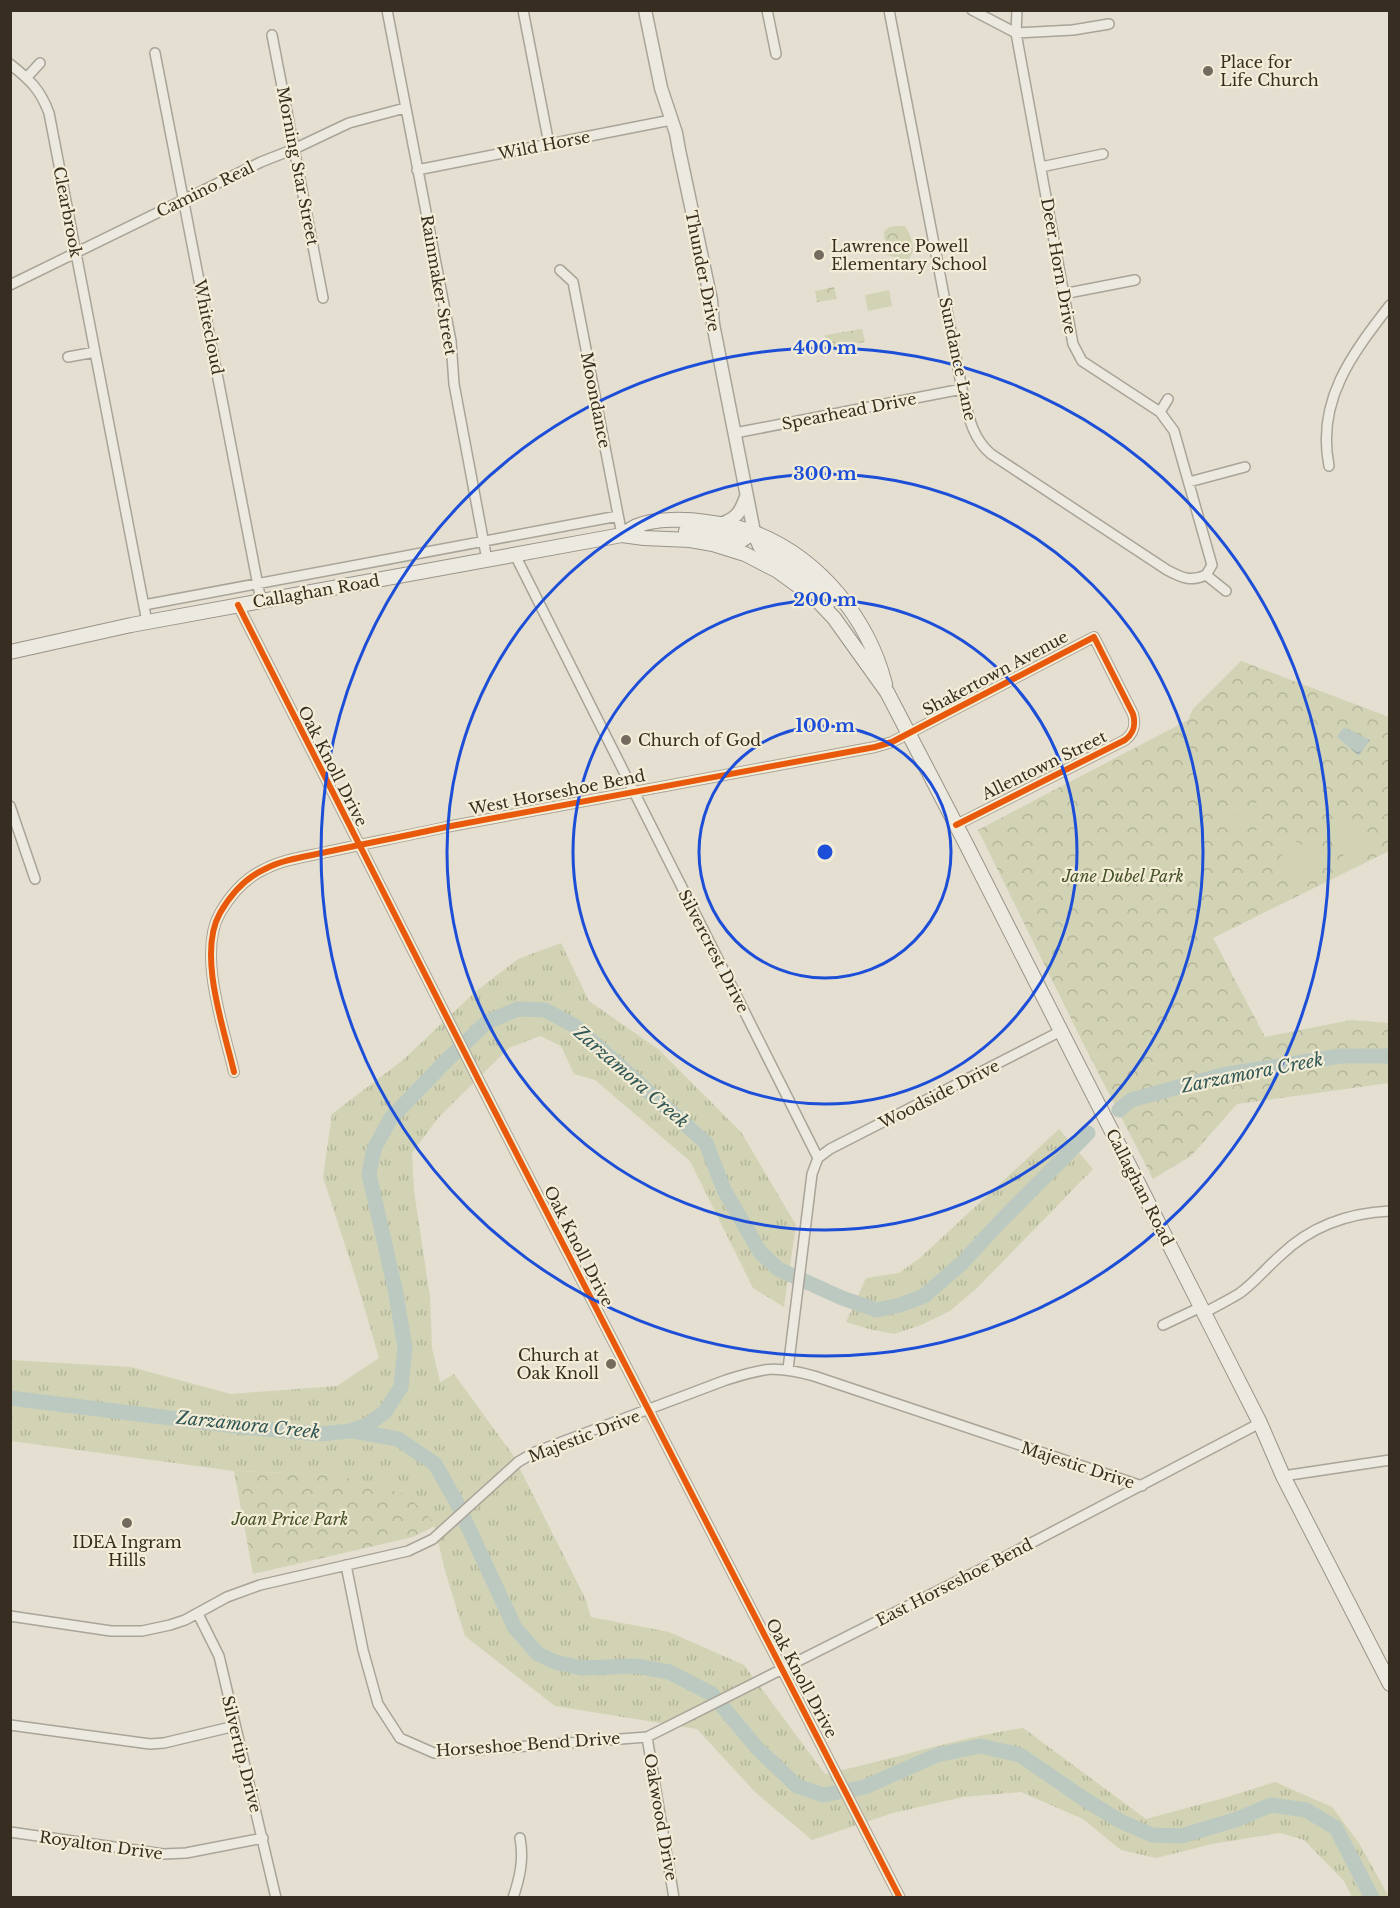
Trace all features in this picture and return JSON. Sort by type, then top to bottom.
[{"type":"main road","name":"Callaghan Road","points":[[626,536],[639,525],[688,520],[754,532],[790,551],[836,591],[860,626],[880,665],[887,692]]},
{"type":"main road","points":[[626,536],[642,531],[674,530],[742,540],[754,532],[760,546],[803,575],[826,597],[859,641],[870,670]]},
{"type":"main road","name":"Callaghan Road","points":[[10,652],[147,622],[487,560],[514,553],[626,536],[702,542],[731,549],[766,564],[797,584],[815,598],[841,627],[887,692],[1203,1310],[1260,1424],[1283,1476],[1389,1684]]},
{"type":"street","name":"Rainmaker Street","points":[[387,10],[451,341],[454,384],[487,560]]},
{"type":"street","points":[[523,10],[549,144]]},
{"type":"street","name":"Thunder Drive","points":[[645,10],[661,88],[679,150],[711,300],[713,324],[754,532]]},
{"type":"street","points":[[767,10],[776,54]]},
{"type":"street","name":"Sundance Lane","points":[[889,10],[962,389],[975,435],[991,454],[1167,570],[1192,580],[1206,575]]},
{"type":"street","points":[[972,10],[1016,33],[1073,30],[1109,24]]},
{"type":"street","name":"Deer Horn Drive","points":[[1017,10],[1016,33],[1073,344],[1082,361],[1160,412],[1177,438],[1212,565],[1206,575]]},
{"type":"street","name":"Morning Star Street","points":[[272,34],[323,298]]},
{"type":"street","name":"Whitecloud","points":[[155,53],[261,601]]},
{"type":"street","points":[[10,75],[24,75],[40,63]]},
{"type":"street","name":"Clearbrook","points":[[10,64],[34,84],[49,113],[147,622]]},
{"type":"street","name":"Camino Real","points":[[10,285],[261,162],[349,123],[405,108]]},
{"type":"street","name":"Wild Horse","points":[[417,170],[671,120]]},
{"type":"street","points":[[1041,167],[1103,154]]},
{"type":"street","name":"Moondance","points":[[560,270],[573,282],[618,516],[626,536]]},
{"type":"street","points":[[1063,294],[1135,280]]},
{"type":"street","points":[[1329,466],[1326,451],[1327,425],[1337,385],[1361,342],[1389,305]]},
{"type":"street","points":[[68,357],[95,352]]},
{"type":"street","name":"Spearhead Drive","points":[[735,433],[962,389]]},
{"type":"street","points":[[1160,412],[1168,399]]},
{"type":"street","points":[[1189,482],[1245,467]]},
{"type":"street","points":[[720,524],[733,520],[738,515],[747,496]]},
{"type":"street","name":"Callaghan Road","points":[[144,605],[618,516]]},
{"type":"street","name":"Silvercrest Drive","points":[[514,553],[818,1158]]},
{"type":"street","points":[[1206,575],[1226,591]]},
{"type":"street","name":"Oak Knoll Drive","points":[[238,605],[479,1081],[900,1898]]},
{"type":"street","name":"Shakertown Avenue","points":[[908,734],[1094,637],[1135,722]]},
{"type":"street","name":"Allentown Street","points":[[956,825],[1125,740],[1132,735],[1135,722]]},
{"type":"street","name":"West Horseshoe Bend","points":[[234,1072],[212,974],[211,940],[219,914],[225,905],[240,886],[265,869],[282,862],[358,844],[875,747],[908,734]]},
{"type":"street","points":[[10,806],[34,879]]},
{"type":"street","name":"Woodside Drive","points":[[818,1158],[830,1149],[1061,1031]]},
{"type":"street","points":[[788,1369],[812,1174],[818,1158]]},
{"type":"street","points":[[1163,1325],[1239,1294],[1292,1244],[1318,1228],[1369,1212],[1389,1211]]},
{"type":"street","name":"Majestic Drive","points":[[10,1616],[126,1632],[170,1625],[198,1614],[244,1590],[417,1548],[433,1539],[518,1462],[535,1452],[758,1370],[788,1369],[1142,1486]]},
{"type":"street","name":"East Horseshoe Bend","points":[[647,1737],[1260,1424]]},
{"type":"street","points":[[1283,1476],[1389,1460]]},
{"type":"street","name":"Horseshoe Bend Drive","points":[[346,1565],[363,1650],[378,1704],[400,1738],[435,1753],[647,1737]]},
{"type":"street","name":"Silvertip Drive","points":[[198,1614],[219,1656],[276,1898]]},
{"type":"street","points":[[10,1725],[150,1744],[164,1743],[236,1726]]},
{"type":"street","name":"Oakwood Drive","points":[[647,1737],[674,1898]]},
{"type":"street","name":"Royalton Drive","points":[[10,1832],[163,1854],[186,1853],[263,1838]]},
{"type":"street","points":[[513,1898],[521,1871],[520,1838]]},
{"type":"green space","points":[[905,226],[913,248],[910,257],[907,260],[886,255],[884,232],[890,227]]},
{"type":"green space","points":[[834,287],[837,299],[817,302],[815,291]]},
{"type":"green space","points":[[889,290],[892,306],[868,311],[865,295]]},
{"type":"green space","points":[[862,329],[865,342],[827,348],[825,335]]},
{"type":"green space","name":"Jane Dubel Park","points":[[1241,661],[1389,717],[1389,851],[1213,938],[1265,1037],[1351,1020],[1389,1023],[1389,1083],[1237,1104],[1191,1156],[1153,1179],[978,830],[1188,720],[1193,709]]},
{"type":"green space","points":[[1258,802],[1264,814],[1238,829],[1231,817]]},
{"type":"green space","points":[[1357,817],[1364,829],[1337,843],[1331,830]]},
{"type":"green space","points":[[1269,823],[1276,835],[1249,850],[1243,838]]},
{"type":"green space","points":[[1366,834],[1372,846],[1346,860],[1339,848]]},
{"type":"green space","points":[[1292,839],[1304,846],[1287,872],[1276,864]]},
{"type":"green space","points":[[1307,848],[1319,856],[1303,881],[1291,874]]},
{"type":"green space","points":[[561,943],[589,1001],[658,1049],[741,1132],[796,1225],[784,1307],[753,1288],[690,1161],[595,1080],[574,1074],[561,1046],[540,1036],[509,1048],[438,1118],[412,1153],[414,1191],[430,1297],[432,1348],[440,1382],[454,1374],[513,1455],[586,1600],[591,1617],[669,1632],[744,1665],[825,1774],[973,1737],[1023,1728],[1146,1819],[1275,1782],[1332,1807],[1359,1843],[1389,1897],[1352,1897],[1344,1881],[1304,1840],[1280,1833],[1212,1844],[1156,1858],[1121,1850],[1083,1819],[1021,1792],[963,1797],[893,1813],[812,1840],[755,1792],[697,1729],[555,1706],[465,1636],[433,1521],[336,1475],[234,1471],[11,1441],[10,1360],[131,1367],[231,1394],[337,1386],[379,1358],[323,1177],[332,1114],[403,1060],[475,992],[518,959]]},
{"type":"green space","points":[[1059,1129],[1093,1169],[977,1288],[950,1311],[921,1325],[894,1334],[846,1322],[866,1278],[899,1273],[920,1258]]},
{"type":"green space","name":"Joan Price Park","points":[[234,1471],[336,1475],[405,1494],[433,1521],[435,1526],[413,1537],[253,1574]]},
{"type":"water","points":[[1344,727],[1370,740],[1359,756],[1337,737]]},
{"type":"waterway","name":"Zarzamora Creek","points":[[10,1398],[243,1427],[320,1434],[350,1431],[367,1425],[385,1412],[401,1387],[405,1347],[395,1289],[369,1174],[374,1149],[391,1118],[446,1061],[487,1022],[518,1009],[545,1010],[575,1026],[706,1143],[724,1190],[760,1252],[778,1269],[842,1298],[877,1310],[924,1296],[962,1263],[1088,1133]]},
{"type":"waterway","name":"Zarzamora Creek","points":[[1119,1110],[1131,1100],[1222,1075],[1340,1056],[1390,1056]]},
{"type":"waterway","points":[[353,1431],[398,1439],[435,1464],[456,1501],[515,1628],[538,1654],[555,1662],[582,1668],[636,1666],[669,1672],[712,1694],[758,1749],[797,1786],[823,1795],[865,1787],[937,1755],[980,1746],[1020,1755],[1120,1821],[1152,1835],[1181,1836],[1235,1820],[1271,1805],[1306,1810],[1336,1828],[1372,1898]]},
{"type":"cycle path","points":[[238,605],[479,1081],[900,1898]]},
{"type":"cycle path","points":[[234,1072],[219,1013],[211,949],[220,913],[229,899],[245,882],[265,869],[293,859],[446,827],[875,747],[892,742],[1094,637],[1133,714],[1134,725],[1130,735],[1125,740],[956,825]]},
{"type":"place","name":"Place for Life Church","points":[[1208,71]]},
{"type":"place","name":"Lawrence Powell Elementary School","points":[[819,255]]},
{"type":"place","name":"Church of God","points":[[626,740]]},
{"type":"place","name":"Church at Oak Knoll","points":[[611,1364]]},
{"type":"place","name":"IDEA Ingram Hills","points":[[127,1523]]}]
